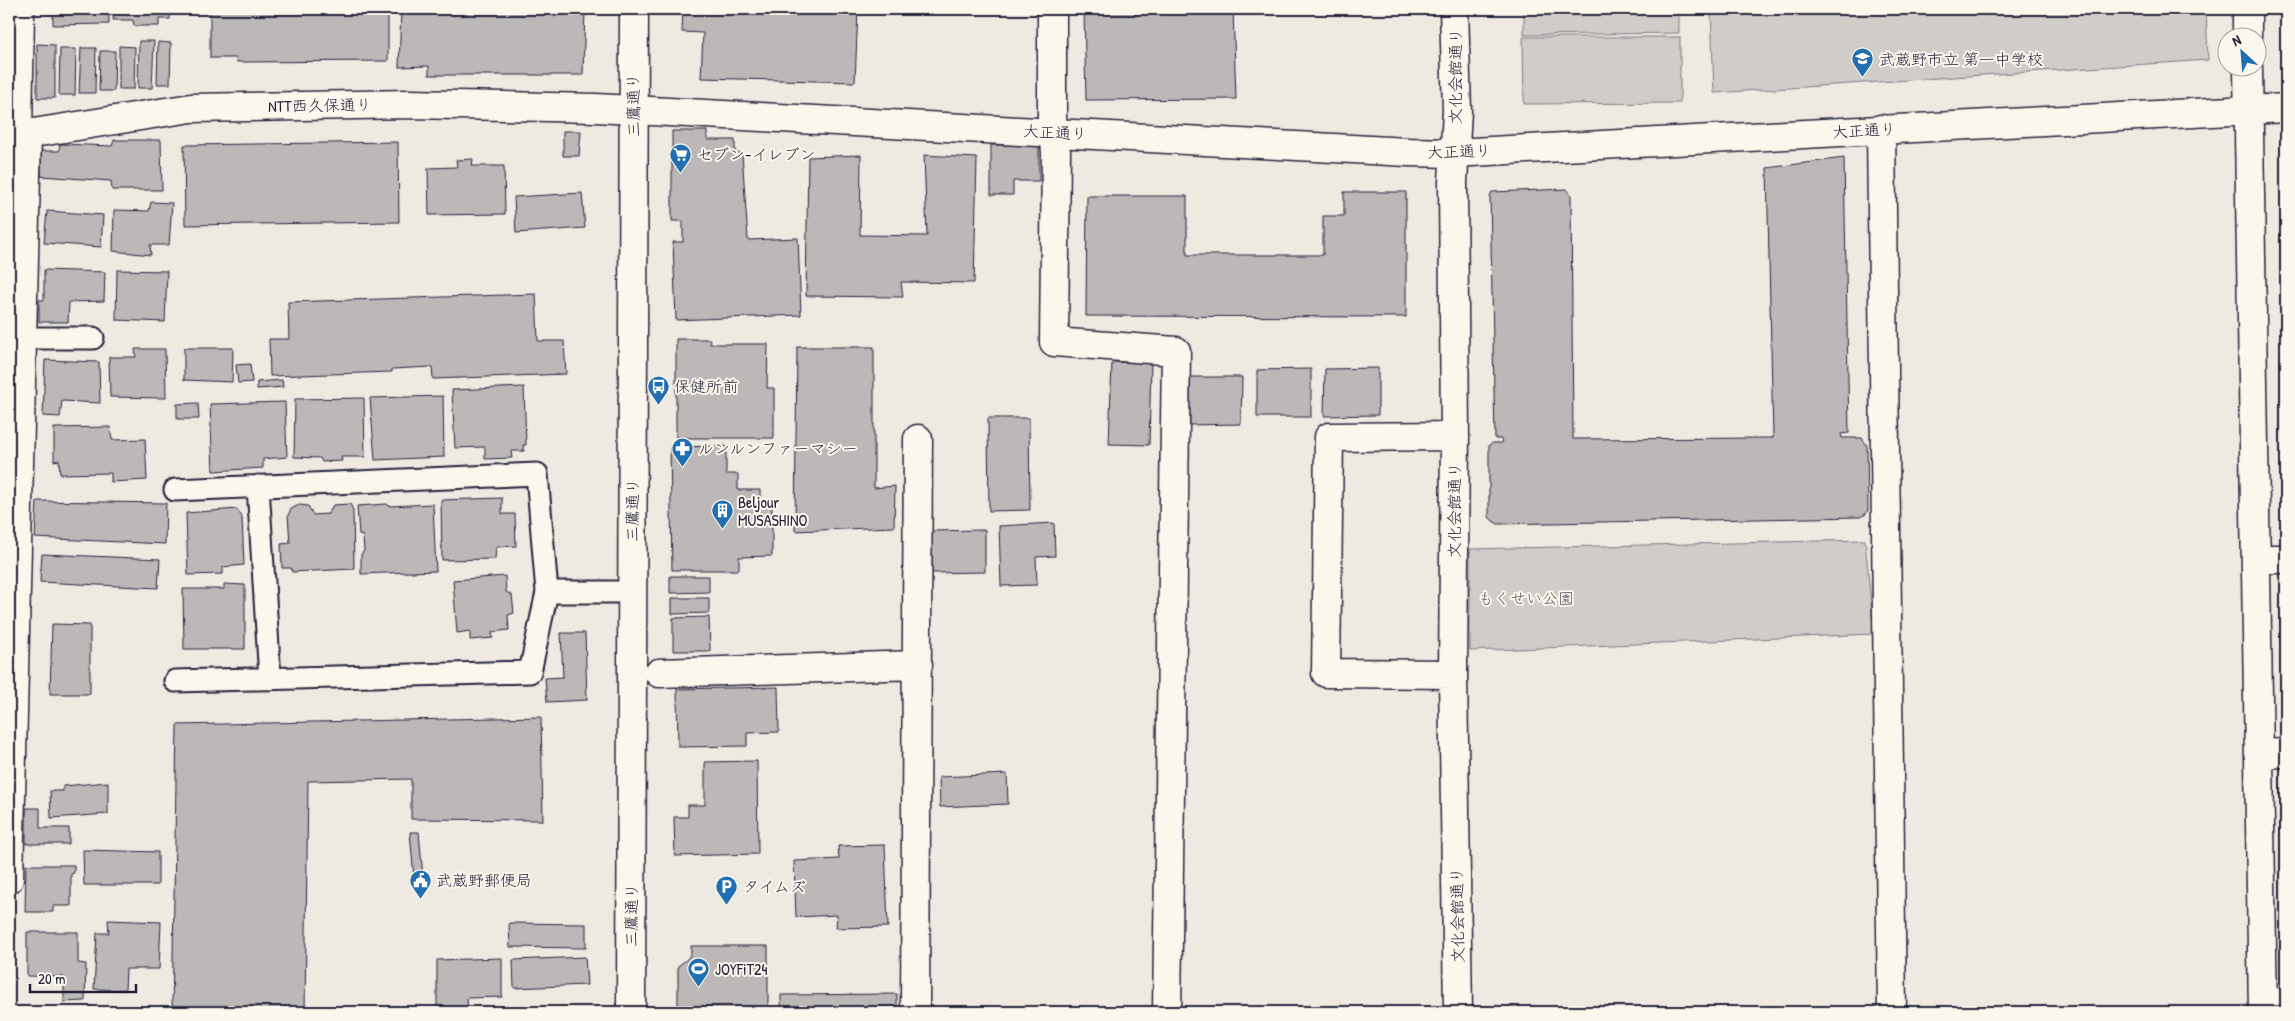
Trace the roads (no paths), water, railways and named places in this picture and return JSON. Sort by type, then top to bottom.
[{"type":"street","points":[[9,879],[22,338],[18,134],[20,9]]},
{"type":"street","name":"三鷹通り","points":[[631,1012],[632,110],[634,9]]},
{"type":"street","points":[[1052,9],[1056,152],[1054,342],[1176,350],[1167,1012]]},
{"type":"street","name":"文化会館通り","points":[[1454,9],[1457,111],[1453,153],[1455,436],[1453,674],[1458,1012]]},
{"type":"street","points":[[2247,9],[2247,28]]},
{"type":"street","points":[[2248,78],[2256,559],[2273,754],[2271,1006]]},
{"type":"street","name":"NTT西久保通り","points":[[18,134],[191,108],[410,104],[632,110]]},
{"type":"street","name":"大正通り","points":[[632,110],[1398,152],[1453,153],[2286,108]]},
{"type":"street","points":[[1881,129],[1892,1012]]},
{"type":"street","points":[[1453,674],[1326,673],[1329,437],[1455,436]]},
{"type":"street","points":[[915,1012],[918,439]]},
{"type":"street","points":[[2256,559],[2286,558]]},
{"type":"street","points":[[659,673],[918,665]]},
{"type":"lane","points":[[22,338],[93,338]]},
{"type":"lane","points":[[175,490],[537,474],[547,592],[530,672],[175,681]]},
{"type":"lane","points":[[258,486],[270,679]]},
{"type":"lane","points":[[547,592],[632,592]]},
{"type":"place","name":"武蔵野市立 第一中学校","points":[[1863,78]]},
{"type":"place","name":"セブン-イレブン","points":[[681,173]]},
{"type":"place","name":"保健所前","points":[[658,405]]},
{"type":"place","name":"ルンルンファーマシー","points":[[682,467]]},
{"type":"place","name":"Beljour MUSASHINO","points":[[722,530]]},
{"type":"place","name":"武蔵野郵便局","points":[[420,899]]},
{"type":"place","name":"タイムズ","points":[[727,905]]},
{"type":"place","name":"JOYFiT24","points":[[699,988]]},
{"type":"park label","name":"もくせい公園","points":[[1526,598]]}]
